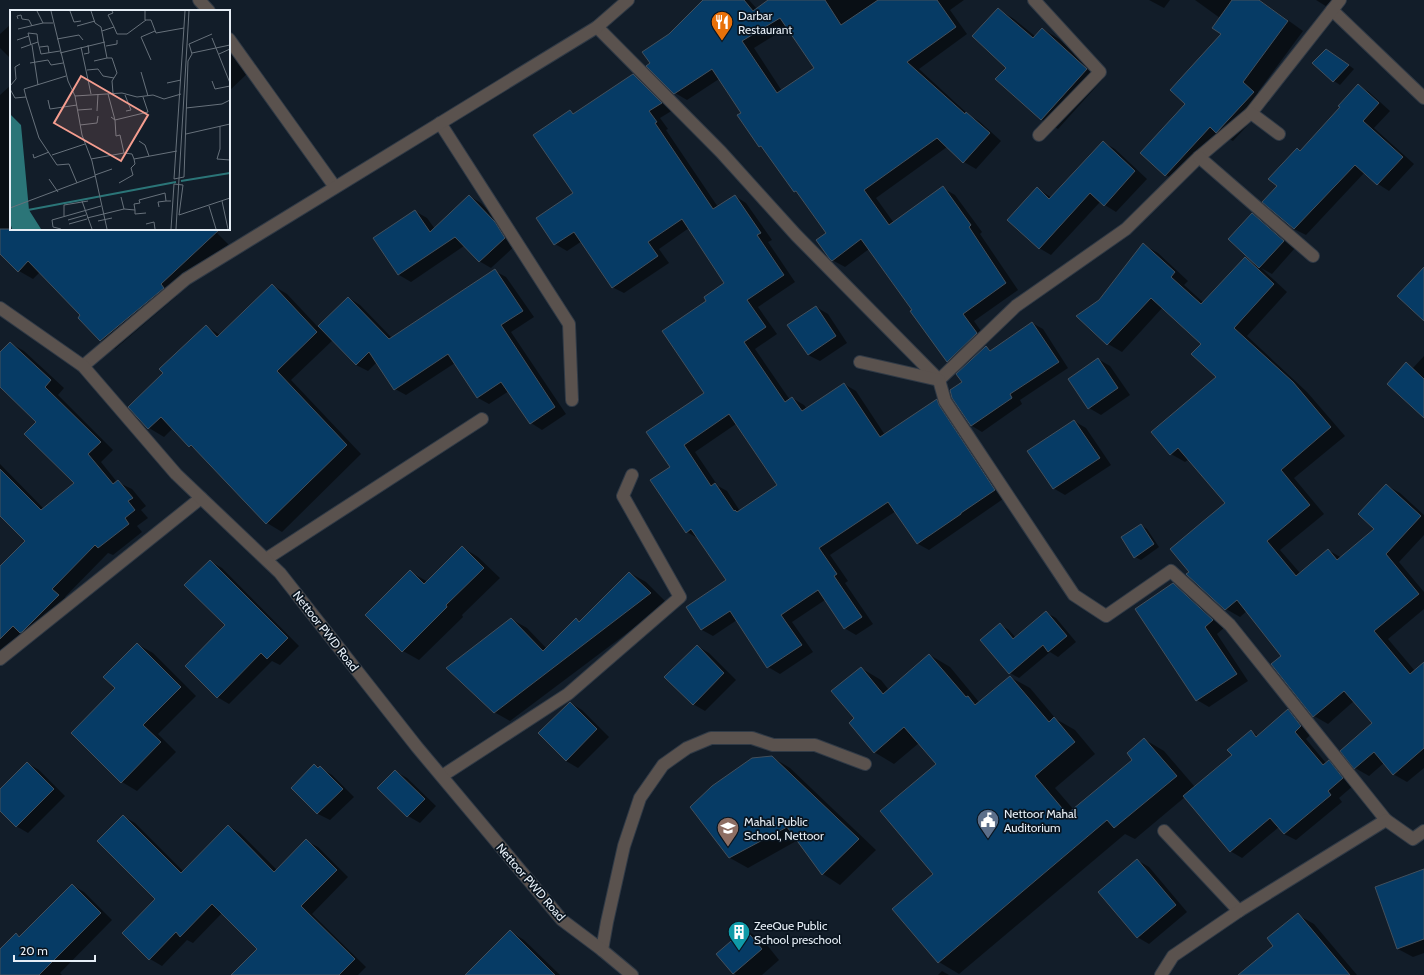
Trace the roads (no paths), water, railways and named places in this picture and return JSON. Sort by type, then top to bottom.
[{"type":"street","points":[[200,0],[208,10]]},
{"type":"street","points":[[83,366],[186,279],[597,27],[628,0]]},
{"type":"street","points":[[1034,0],[1100,72],[1039,135]]},
{"type":"street","points":[[939,380],[1016,306],[1126,229],[1198,157],[1251,113],[1336,5],[1424,98]]},
{"type":"street","points":[[597,27],[721,152],[796,235],[939,380],[946,401],[1074,595],[1106,616],[1171,571],[1230,625],[1386,820],[1413,839],[1424,830]]},
{"type":"street","points":[[230,40],[335,187]]},
{"type":"street","points":[[1251,113],[1278,134]]},
{"type":"street","points":[[440,123],[569,324],[572,400]]},
{"type":"street","points":[[1198,157],[1313,256]]},
{"type":"street","name":"Nettoor PWD Road","points":[[0,308],[83,366],[176,474],[280,573],[417,747],[562,920],[632,975]]},
{"type":"street","points":[[860,362],[939,380]]},
{"type":"street","points":[[266,559],[482,419]]},
{"type":"street","points":[[442,776],[568,694],[680,598],[624,496],[632,475]]},
{"type":"street","points":[[0,659],[201,498]]},
{"type":"street","points":[[602,950],[624,846],[640,798],[663,765],[687,748],[711,738],[752,738],[773,745],[815,745],[865,764]]},
{"type":"street","points":[[1161,975],[1173,956],[1239,911],[1386,820]]},
{"type":"street","points":[[1164,831],[1239,911]]},
{"type":"place","name":"Darbar Restaurant","points":[[722,42]]},
{"type":"place","name":"Nettoor Mahal Auditorium","points":[[988,840]]},
{"type":"place","name":"Mahal Public School, Nettoor","points":[[728,848]]},
{"type":"place","name":"ZeeQue Public School preschool","points":[[739,952]]}]
